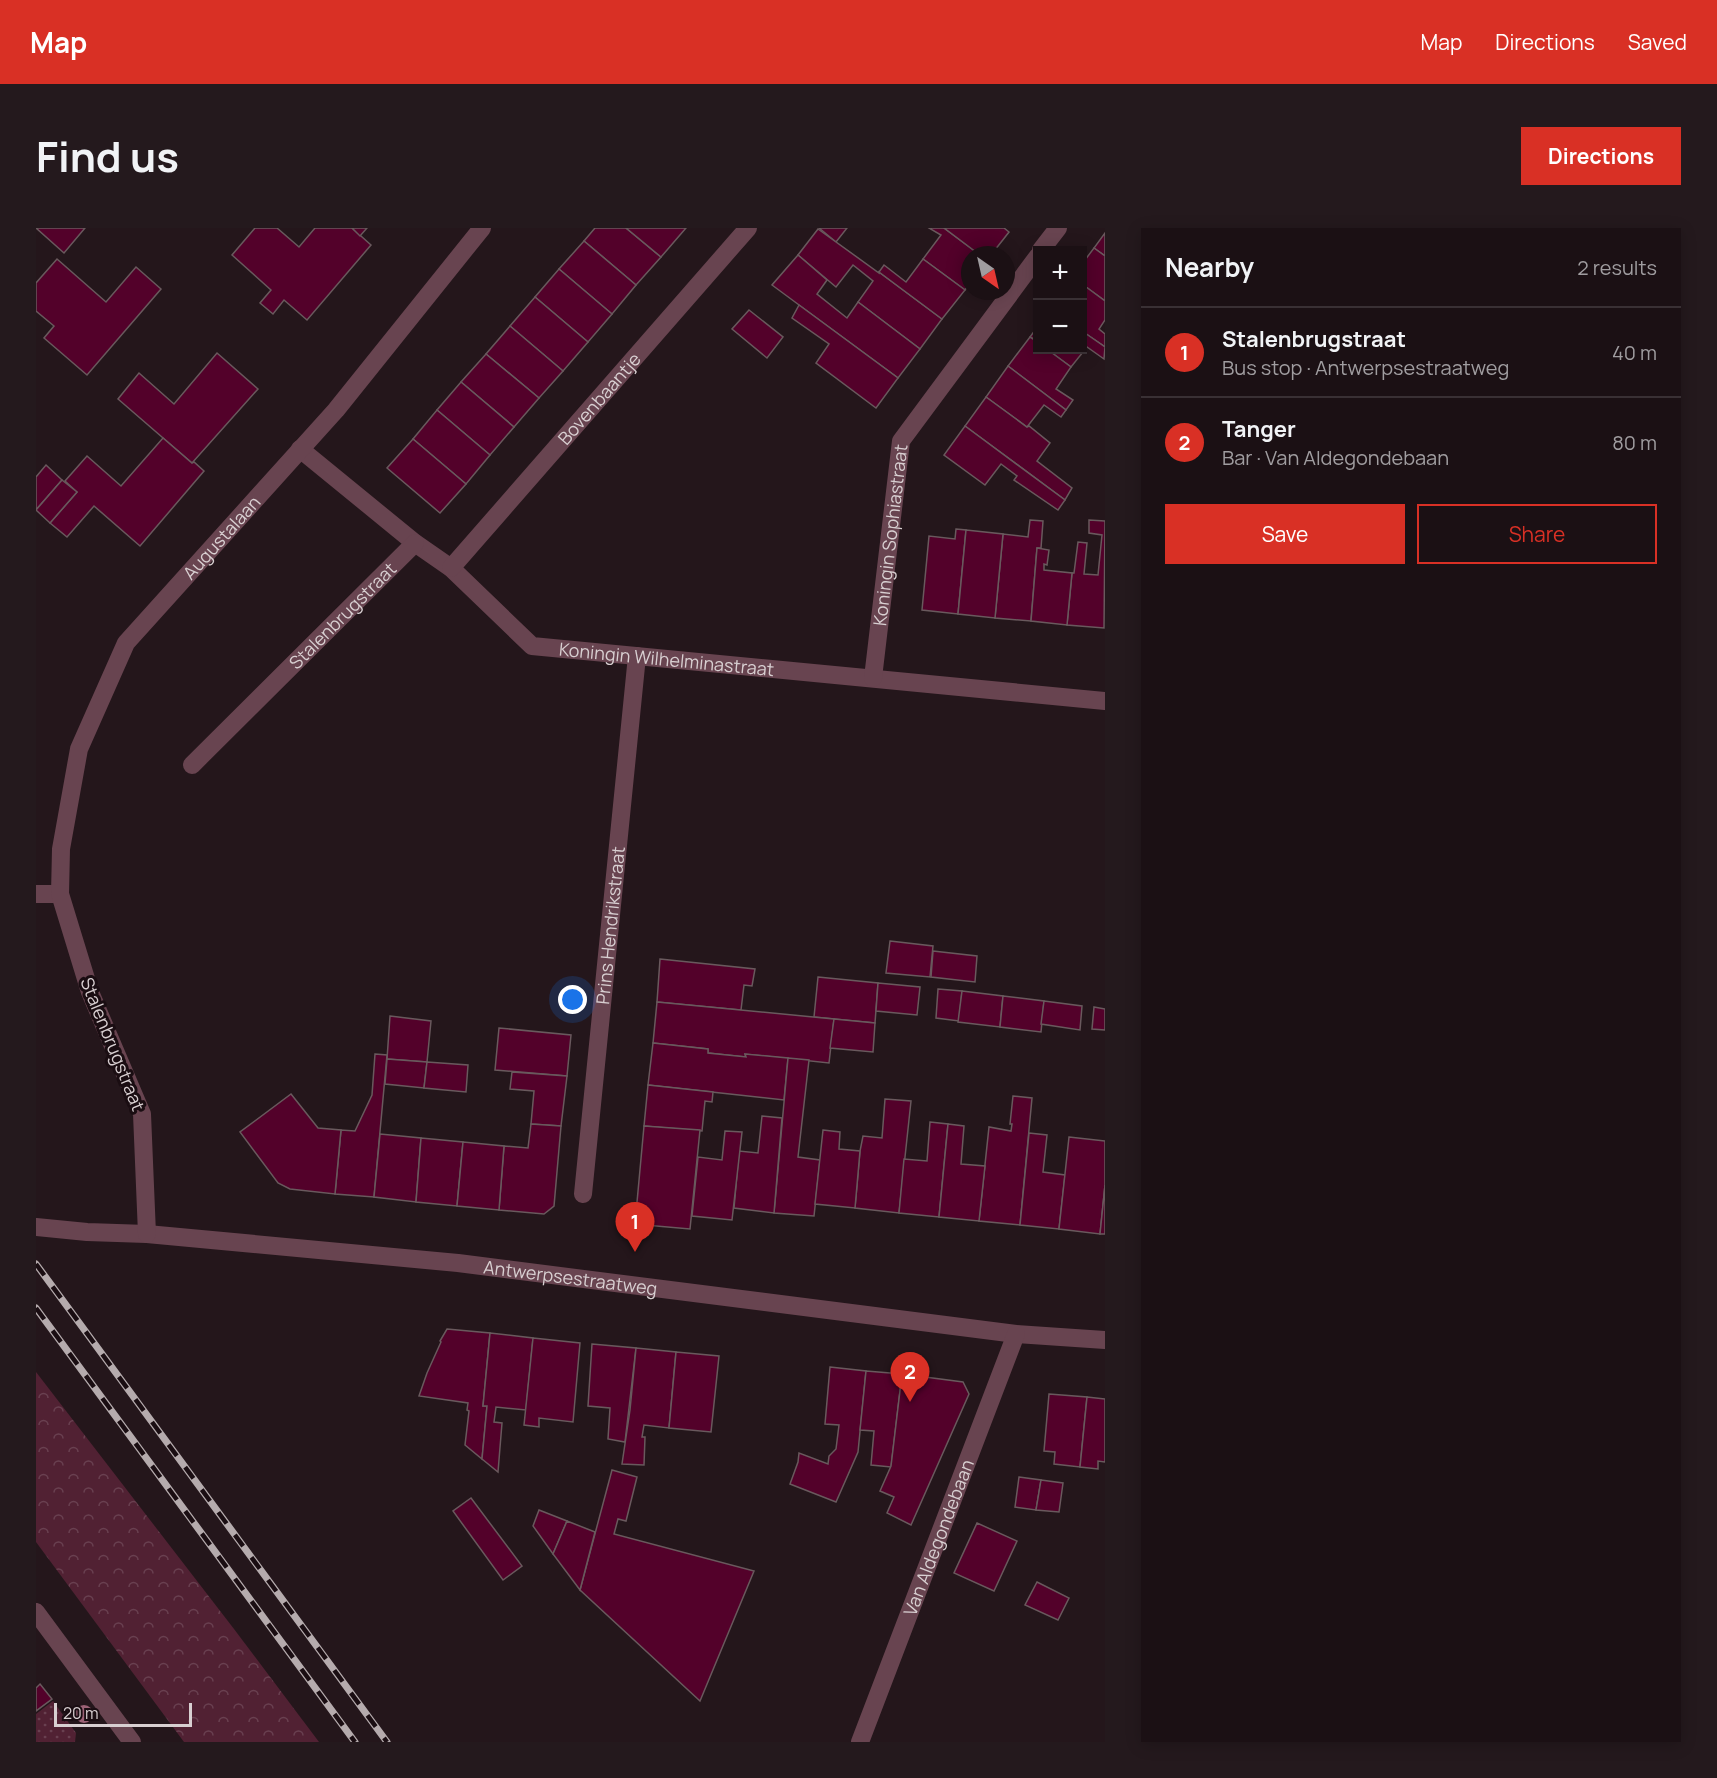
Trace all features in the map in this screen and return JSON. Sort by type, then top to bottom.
[{"type":"street","name":"Augustalaan","points":[[60,894],[61,849],[79,749],[126,643],[336,410],[482,228]]},
{"type":"street","name":"Bovenbaantje","points":[[451,568],[748,228]]},
{"type":"street","points":[[1044,246],[1058,228]]},
{"type":"street","name":"Koningin Sophiastraat","points":[[873,678],[901,441],[1033,263]]},
{"type":"street","name":"Koningin Wilhelminastraat","points":[[300,449],[415,543],[451,568],[532,646],[1105,701]]},
{"type":"street","name":"Stalenbrugstraat","points":[[192,765],[415,543]]},
{"type":"street","name":"Prins Hendrikstraat","points":[[583,1194],[637,656]]},
{"type":"street","points":[[36,894],[60,894]]},
{"type":"street","name":"Stalenbrugstraat","points":[[60,894],[90,992],[142,1114],[147,1234]]},
{"type":"street","name":"Antwerpsestraatweg","points":[[36,1227],[147,1234],[458,1263],[1016,1334],[1105,1340]]},
{"type":"street","name":"Van Aldegondebaan","points":[[860,1742],[1016,1334]]},
{"type":"street","points":[[36,1612],[132,1742]]},
{"type":"green space","points":[[36,1372],[319,1742],[184,1742],[36,1542]]},
{"type":"green space","points":[[53,1701],[76,1733],[75,1742],[36,1742],[36,1714]]},
{"type":"building","points":[[36,228],[85,228],[64,253]]},
{"type":"building","points":[[255,228],[277,228],[299,247],[315,228],[352,228],[371,245],[307,320],[284,300],[273,314],[260,303],[271,290],[232,255]]},
{"type":"building","points":[[352,228],[367,228],[360,236]]},
{"type":"building","points":[[595,228],[626,228],[661,257],[636,285],[584,241]]},
{"type":"building","points":[[626,228],[686,228],[661,257]]},
{"type":"building","points":[[819,228],[847,228],[836,242]]},
{"type":"building","points":[[929,228],[944,228],[968,246],[961,246],[961,287],[923,259],[941,235]]},
{"type":"building","points":[[944,228],[1004,228],[1009,232],[998,246],[968,246]]},
{"type":"building","points":[[818,229],[942,319],[920,349],[858,302],[873,281],[853,265],[836,287],[798,255]]},
{"type":"building","points":[[1105,233],[1105,256],[1094,248]]},
{"type":"building","points":[[584,241],[636,285],[612,314],[559,269]]},
{"type":"building","points":[[1094,248],[1105,256],[1105,301],[1087,288],[1087,257]]},
{"type":"building","points":[[798,255],[827,280],[817,294],[847,318],[858,302],[920,349],[898,378],[772,285]]},
{"type":"building","points":[[57,259],[106,302],[136,267],[161,289],[87,375],[44,338],[54,326],[36,311],[36,283]]},
{"type":"building","points":[[923,259],[961,287],[961,295],[942,319],[879,272],[884,265],[906,282]]},
{"type":"building","points":[[559,269],[612,314],[588,342],[535,297]]},
{"type":"building","points":[[1087,288],[1105,301],[1105,320],[1099,329],[1105,334],[1105,347],[1087,334]]},
{"type":"building","points":[[535,297],[588,342],[563,371],[510,326]]},
{"type":"building","points":[[799,305],[898,378],[876,408],[816,363],[829,344],[792,318]]},
{"type":"building","points":[[749,310],[783,337],[767,358],[732,329]]},
{"type":"building","points":[[510,326],[563,371],[539,398],[486,354]]},
{"type":"building","points":[[1087,334],[1105,347],[1104,359],[1087,347]]},
{"type":"building","points":[[1030,337],[1033,339],[1033,354],[1053,354],[1071,367],[1056,389],[1073,400],[1066,410],[1008,366]]},
{"type":"building","points":[[217,353],[258,389],[192,463],[118,399],[139,373],[174,404]]},
{"type":"building","points":[[486,354],[539,398],[514,427],[461,382]]},
{"type":"building","points":[[1053,354],[1081,354],[1071,367]]},
{"type":"building","points":[[1008,366],[1066,410],[1061,417],[1044,405],[1027,427],[986,397]]},
{"type":"building","points":[[461,382],[514,427],[490,455],[437,410]]},
{"type":"building","points":[[986,397],[1050,443],[1037,461],[1072,488],[1065,500],[965,426]]},
{"type":"building","points":[[437,410],[490,455],[466,484],[413,439]]},
{"type":"building","points":[[965,426],[1065,500],[1058,510],[1014,480],[1017,476],[1001,464],[985,485],[944,455]]},
{"type":"building","points":[[163,438],[204,471],[140,546],[94,506],[67,537],[50,523],[77,492],[65,481],[87,456],[121,486]]},
{"type":"building","points":[[413,439],[466,484],[440,513],[387,468]]},
{"type":"building","points":[[46,465],[62,480],[36,510],[36,477]]},
{"type":"building","points":[[62,480],[77,492],[50,523],[36,510]]},
{"type":"building","points":[[1030,520],[1043,521],[1041,548],[1037,548],[1031,621],[995,618],[1003,534],[1028,537]]},
{"type":"building","points":[[1089,520],[1105,521],[1104,628],[1067,625],[1072,573],[1074,573],[1078,542],[1087,543],[1084,574],[1098,575],[1102,535],[1089,533]]},
{"type":"building","points":[[956,529],[966,530],[958,614],[922,610],[929,536],[955,539]]},
{"type":"building","points":[[966,530],[1003,534],[995,618],[958,614]]},
{"type":"building","points":[[1037,548],[1049,550],[1044,570],[1072,573],[1067,625],[1031,621]]},
{"type":"building","points":[[890,941],[933,946],[930,977],[886,973]]},
{"type":"building","points":[[933,951],[977,956],[975,982],[931,977]]},
{"type":"building","points":[[660,959],[755,969],[752,986],[744,985],[741,1010],[657,1002]]},
{"type":"building","points":[[818,977],[878,983],[875,1023],[814,1017]]},
{"type":"building","points":[[878,983],[920,987],[917,1015],[876,1011]]},
{"type":"building","points":[[938,989],[962,991],[959,1021],[936,1018]]},
{"type":"building","points":[[962,991],[1003,996],[1000,1027],[958,1022]]},
{"type":"building","points":[[1003,996],[1044,1001],[1041,1032],[1000,1027]]},
{"type":"building","points":[[1044,1001],[1082,1006],[1080,1030],[1041,1024]]},
{"type":"building","points":[[657,1002],[834,1019],[829,1063],[745,1054],[746,1057],[708,1053],[708,1049],[653,1043]]},
{"type":"building","points":[[1094,1007],[1105,1009],[1105,1030],[1092,1029]]},
{"type":"building","points":[[390,1016],[431,1021],[427,1062],[387,1059]]},
{"type":"building","points":[[834,1019],[875,1023],[873,1052],[830,1048]]},
{"type":"building","points":[[499,1028],[571,1035],[567,1076],[495,1070]]},
{"type":"building","points":[[653,1043],[708,1049],[708,1053],[788,1058],[784,1100],[648,1085]]},
{"type":"building","points":[[375,1054],[387,1055],[374,1197],[335,1194],[341,1130],[355,1131],[372,1095]]},
{"type":"building","points":[[788,1058],[809,1060],[798,1157],[820,1160],[814,1216],[774,1213]]},
{"type":"building","points":[[387,1059],[427,1062],[424,1088],[385,1084]]},
{"type":"building","points":[[427,1062],[468,1065],[466,1092],[424,1088]]},
{"type":"building","points":[[512,1072],[567,1076],[561,1126],[531,1124],[534,1091],[510,1089]]},
{"type":"building","points":[[648,1085],[713,1092],[712,1102],[705,1101],[702,1131],[644,1126]]},
{"type":"building","points":[[291,1094],[318,1128],[341,1130],[335,1194],[290,1189],[278,1183],[240,1132]]},
{"type":"building","points":[[1013,1096],[1032,1098],[1020,1225],[979,1221],[989,1127],[1011,1131]]},
{"type":"building","points":[[885,1099],[911,1101],[899,1213],[855,1208],[863,1136],[882,1138]]},
{"type":"building","points":[[762,1116],[782,1118],[774,1213],[734,1208],[739,1151],[758,1153]]},
{"type":"building","points":[[930,1122],[948,1124],[939,1217],[899,1213],[904,1159],[927,1161]]},
{"type":"building","points":[[531,1124],[561,1126],[554,1206],[544,1214],[499,1210],[504,1146],[528,1148]]},
{"type":"building","points":[[948,1124],[964,1126],[961,1164],[985,1166],[979,1221],[939,1217]]},
{"type":"building","points":[[644,1126],[700,1130],[690,1229],[645,1225],[636,1213]]},
{"type":"building","points":[[823,1130],[840,1132],[839,1149],[860,1151],[855,1208],[815,1204]]},
{"type":"building","points":[[725,1131],[742,1132],[732,1220],[692,1216],[698,1157],[722,1160]]},
{"type":"building","points":[[1029,1133],[1047,1135],[1043,1172],[1065,1175],[1059,1229],[1020,1225]]},
{"type":"building","points":[[380,1134],[421,1138],[416,1202],[374,1197]]},
{"type":"building","points":[[1069,1137],[1105,1141],[1105,1185],[1100,1234],[1059,1229]]},
{"type":"building","points":[[421,1138],[463,1142],[457,1206],[416,1202]]},
{"type":"building","points":[[463,1142],[504,1146],[499,1210],[457,1206]]},
{"type":"building","points":[[1105,1185],[1105,1234],[1100,1234]]},
{"type":"building","points":[[447,1329],[490,1333],[483,1406],[487,1406],[482,1459],[465,1445],[468,1403],[419,1396],[440,1341]]},
{"type":"building","points":[[490,1333],[533,1338],[526,1410],[496,1407],[494,1422],[502,1423],[498,1472],[482,1459],[487,1406],[483,1406]]},
{"type":"building","points":[[533,1338],[580,1343],[573,1422],[539,1418],[539,1427],[524,1425]]},
{"type":"building","points":[[592,1344],[636,1348],[625,1442],[608,1439],[610,1408],[588,1406]]},
{"type":"building","points":[[636,1348],[676,1352],[669,1428],[644,1425],[642,1437],[645,1437],[644,1465],[622,1464]]},
{"type":"building","points":[[676,1352],[719,1356],[711,1432],[669,1428]]},
{"type":"building","points":[[830,1367],[866,1371],[858,1452],[836,1502],[790,1484],[799,1453],[828,1464],[829,1456],[836,1449],[839,1425],[825,1424]]},
{"type":"building","points":[[866,1371],[902,1374],[891,1467],[871,1465],[874,1431],[860,1430]]},
{"type":"building","points":[[902,1374],[963,1382],[969,1394],[911,1525],[887,1513],[894,1497],[880,1491],[891,1466]]},
{"type":"building","points":[[1049,1394],[1087,1397],[1080,1467],[1054,1464],[1055,1452],[1044,1451]]},
{"type":"building","points":[[1087,1397],[1105,1399],[1105,1462],[1098,1461],[1098,1469],[1080,1467]]},
{"type":"building","points":[[612,1470],[637,1477],[626,1521],[618,1519],[614,1534],[754,1571],[700,1701],[580,1590]]},
{"type":"building","points":[[1019,1477],[1041,1480],[1036,1510],[1015,1507]]},
{"type":"building","points":[[1041,1480],[1063,1483],[1059,1512],[1036,1510]]},
{"type":"building","points":[[471,1498],[522,1566],[503,1580],[453,1511]]},
{"type":"building","points":[[539,1510],[567,1521],[553,1554],[533,1526]]},
{"type":"building","points":[[567,1521],[595,1532],[580,1590],[553,1554]]},
{"type":"building","points":[[977,1523],[1017,1541],[994,1591],[954,1573]]},
{"type":"building","points":[[1037,1582],[1069,1598],[1058,1620],[1025,1605]]},
{"type":"building","points":[[40,1684],[52,1699],[36,1711],[36,1688]]},
{"type":"railway","points":[[36,1264],[387,1742]]},
{"type":"railway","points":[[36,1308],[355,1742]]},
{"type":"place","name":"Stalenbrugstraat","points":[[635,1252]]},
{"type":"place","name":"Tanger","points":[[910,1402]]}]
